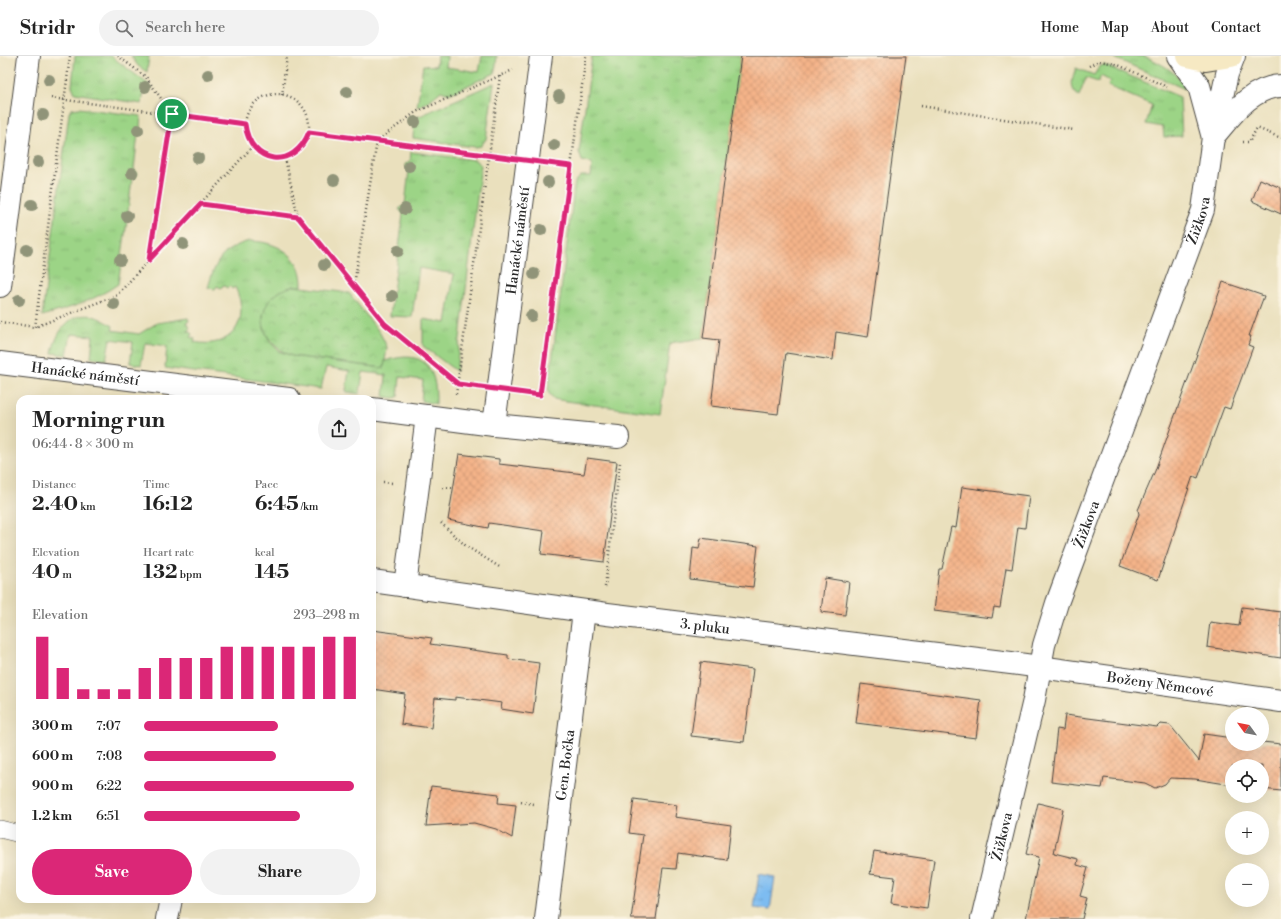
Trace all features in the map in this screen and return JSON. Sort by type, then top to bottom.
[{"type":"main road","points":[[1188,56],[1206,60],[1231,56]]},
{"type":"street","points":[[0,286],[29,56]]},
{"type":"street","points":[[1178,56],[1199,86],[1213,137]]},
{"type":"street","name":"Žižkova","points":[[982,919],[1034,700],[1044,645],[1057,603],[1203,210],[1213,137],[1227,74],[1234,56]]},
{"type":"street","name":"Hanácké náměstí","points":[[494,425],[541,57]]},
{"type":"street","points":[[1213,137],[1244,102],[1262,91],[1281,86]]},
{"type":"street","name":"Hanácké náměstí","points":[[0,363],[258,395]]},
{"type":"street","points":[[376,410],[494,425],[616,437]]},
{"type":"street","points":[[405,586],[427,416]]},
{"type":"street","name":"3. pluku","points":[[376,582],[584,611],[1011,663],[1039,668]]},
{"type":"street","name":"Gen. Bočka","points":[[546,919],[584,611]]},
{"type":"street","name":"Boženy Němcové","points":[[1039,668],[1073,671],[1281,700]]},
{"type":"street","points":[[167,919],[170,903]]},
{"type":"lane","points":[[0,829],[16,833]]},
{"type":"path","points":[[35,327],[70,56]]},
{"type":"path","points":[[118,56],[146,77],[172,114],[149,260]]},
{"type":"path","points":[[282,94],[287,56]]},
{"type":"path","points":[[285,158],[298,217],[385,324],[458,384],[540,395],[586,56]]},
{"type":"path","points":[[354,286],[377,141],[416,112],[541,57]]},
{"type":"path","points":[[1089,66],[1099,61],[1116,64],[1171,89]]},
{"type":"path","points":[[458,384],[500,76]]},
{"type":"path","points":[[282,94],[300,104],[306,112],[309,122],[309,132],[304,144],[296,152],[285,158],[267,157],[261,155],[252,147],[246,136],[245,124],[247,114],[253,105],[261,98],[282,94]]},
{"type":"path","points":[[24,95],[245,124]]},
{"type":"path","points":[[921,106],[1074,130]]},
{"type":"path","points":[[1238,142],[1249,142],[1257,128],[1281,138]]},
{"type":"path","points":[[309,132],[571,166]]},
{"type":"path","points":[[0,322],[35,327],[117,295],[252,147]]},
{"type":"path","points":[[201,204],[298,217]]},
{"type":"path","points":[[604,590],[621,455],[616,437]]},
{"type":"path","points":[[416,502],[466,546],[501,568]]},
{"type":"green space","points":[[75,56],[111,56],[148,84],[149,87],[144,91],[142,104],[75,93],[72,86]]},
{"type":"green space","points":[[131,56],[149,56],[147,72],[138,66]]},
{"type":"green space","points":[[437,56],[447,56],[446,67],[479,72],[482,56],[497,56],[495,73],[449,94],[441,91],[429,101],[417,107],[423,65],[436,66]]},
{"type":"green space","points":[[592,56],[741,56],[703,338],[670,343],[660,414],[559,400],[554,399],[548,392],[575,182],[581,176],[591,176],[592,164],[582,161],[579,152]]},
{"type":"green space","points":[[1110,56],[1147,57],[1168,68],[1174,73],[1184,84],[1185,89]]},
{"type":"green space","points":[[1104,65],[1180,97],[1182,136],[1164,137],[1163,127],[1146,124],[1152,105],[1108,86],[1110,81],[1101,76],[1098,82],[1086,78],[1079,96],[1074,90],[1072,84],[1076,68],[1094,75],[1099,67]]},
{"type":"green space","points":[[494,83],[486,139],[481,146],[475,147],[413,138],[414,126],[411,122],[413,119]]},
{"type":"green space","points":[[79,108],[141,116],[140,126],[143,131],[142,134],[138,134],[134,169],[137,174],[136,177],[132,178],[128,212],[132,217],[127,221],[122,255],[126,260],[121,264],[118,284],[109,290],[82,303],[42,316],[69,113],[71,109]]},
{"type":"green space","points":[[411,152],[475,160],[481,165],[456,371],[423,346],[423,319],[446,323],[454,274],[419,268],[412,317],[390,316],[392,300],[389,295],[393,291],[398,256],[394,252],[399,248],[403,214],[399,209],[405,205],[409,170],[405,165],[407,162],[410,162]]},
{"type":"green space","points":[[249,241],[269,244],[286,252],[293,258],[301,275],[302,286],[294,286],[268,303],[263,316],[264,329],[270,342],[279,351],[292,356],[383,368],[385,361],[409,357],[418,359],[425,363],[434,379],[436,404],[421,401],[423,380],[400,377],[398,397],[384,397],[386,375],[363,372],[359,394],[347,392],[346,390],[349,371],[326,367],[321,389],[165,368],[167,346],[145,343],[141,365],[130,363],[133,342],[110,339],[106,360],[91,358],[93,336],[71,334],[67,355],[52,353],[60,331],[65,325],[77,317],[85,315],[103,320],[113,326],[112,330],[139,334],[157,323],[188,318],[189,321],[186,323],[190,328],[188,331],[192,334],[190,337],[195,339],[194,342],[218,342],[228,337],[235,330],[239,321],[241,311],[240,299],[235,287],[232,289],[230,286],[227,288],[223,285],[221,288],[217,286],[215,289],[208,288],[217,264],[221,258],[232,248]]},
{"type":"green space","points":[[294,286],[349,293],[380,333],[387,347],[384,368],[292,356],[279,349],[270,340],[265,330],[263,320],[265,309],[271,299],[280,292]]},
{"type":"water","points":[[759,874],[775,877],[770,910],[754,908]]},
{"type":"building","points":[[741,56],[906,56],[868,337],[836,332],[833,360],[786,353],[778,414],[711,406],[719,340],[703,338]]},
{"type":"building","points":[[1260,179],[1281,188],[1281,214],[1252,201]]},
{"type":"building","points":[[1223,282],[1264,296],[1249,336],[1251,336],[1248,345],[1253,347],[1230,409],[1224,407],[1198,478],[1193,476],[1158,580],[1120,566],[1139,514],[1138,510],[1155,471]]},
{"type":"building","points":[[459,454],[499,459],[499,464],[584,474],[587,458],[617,462],[604,562],[541,554],[544,531],[489,523],[488,528],[448,520]]},
{"type":"building","points":[[962,487],[1029,496],[1025,528],[1018,527],[1012,569],[1006,568],[1000,608],[994,607],[992,618],[934,611],[939,569],[942,569],[951,527],[956,528]]},
{"type":"building","points":[[701,538],[758,546],[753,587],[690,579],[693,548],[699,549]]},
{"type":"building","points":[[825,578],[849,582],[845,615],[821,612]]},
{"type":"building","points":[[1242,607],[1281,612],[1281,658],[1207,647],[1210,622],[1239,626]]},
{"type":"building","points":[[376,631],[432,638],[430,644],[508,655],[508,659],[539,663],[533,714],[501,709],[502,703],[455,697],[455,700],[435,698],[431,728],[401,724],[405,694],[376,690]]},
{"type":"building","points":[[701,662],[753,669],[744,742],[691,736]]},
{"type":"building","points":[[861,684],[981,700],[976,738],[856,723]]},
{"type":"building","points":[[1065,715],[1157,727],[1160,724],[1170,725],[1199,761],[1204,734],[1225,737],[1225,751],[1269,751],[1269,743],[1281,744],[1281,791],[1269,790],[1269,759],[1225,759],[1225,784],[1195,779],[1170,778],[1165,784],[1155,788],[1145,783],[1104,778],[1102,788],[1051,782],[1057,729],[1063,730]]},
{"type":"building","points":[[431,786],[499,794],[498,803],[516,805],[512,838],[496,829],[474,823],[426,826]]},
{"type":"building","points":[[634,799],[677,805],[675,817],[731,825],[727,860],[678,853],[676,869],[663,868],[656,919],[631,919],[643,835],[629,833]]},
{"type":"building","points":[[1038,803],[1063,809],[1054,853],[1078,859],[1077,865],[1088,868],[1080,896],[1087,898],[1082,919],[1026,919],[1039,857],[1026,854]]},
{"type":"building","points":[[874,851],[934,860],[927,908],[891,903],[895,877],[870,874]]},
{"type":"route","points":[[172,114],[245,124],[246,136],[252,147],[261,155],[273,158],[285,158],[296,152],[304,144],[309,132],[571,166],[540,395],[458,384],[385,324],[298,217],[201,204],[149,260],[172,114]]}]
